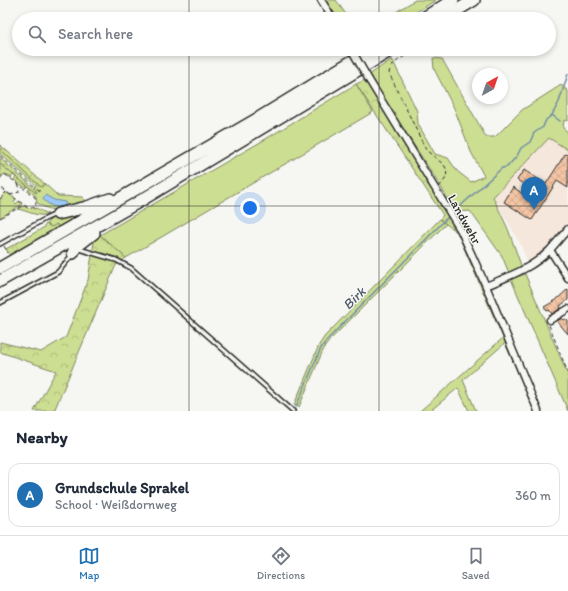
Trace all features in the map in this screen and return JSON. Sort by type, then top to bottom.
[{"type":"highway","points":[[433,12],[453,0]]},
{"type":"highway","points":[[454,12],[474,0]]},
{"type":"highway","points":[[0,268],[128,195],[360,56]]},
{"type":"highway","points":[[0,281],[135,204],[381,56]]},
{"type":"highway","points":[[58,214],[95,205],[119,196],[128,195]]},
{"type":"highway","points":[[74,251],[135,204]]},
{"type":"street","points":[[321,0],[329,12]]},
{"type":"street","name":"Landwehr","points":[[355,56],[461,232],[486,286],[538,411]]},
{"type":"street","points":[[486,286],[517,274],[531,265],[550,250],[568,229]]},
{"type":"street","points":[[550,250],[568,278]]},
{"type":"street","points":[[549,321],[568,309]]},
{"type":"lane","points":[[1,244],[44,219],[58,214]]},
{"type":"lane","points":[[0,303],[58,272],[74,251],[116,260],[128,266],[293,411]]},
{"type":"path","points":[[406,56],[393,65],[389,73],[426,150],[444,165],[447,170],[448,175],[436,189]]},
{"type":"path","points":[[0,156],[41,192]]},
{"type":"path","points":[[0,179],[6,174],[36,198],[35,208],[27,207],[0,187]]},
{"type":"path","points":[[10,195],[19,192],[18,184]]},
{"type":"path","points":[[0,199],[6,192]]},
{"type":"path","points":[[0,218],[24,205]]},
{"type":"path","points":[[1,244],[8,254]]},
{"type":"path","points":[[549,321],[568,373]]},
{"type":"shaded area","points":[[549,138],[568,150],[568,224],[540,254],[528,263],[520,243],[493,197]]},
{"type":"green space","points":[[325,0],[336,0],[344,12],[332,12]]},
{"type":"green space","points":[[415,0],[436,0],[416,12],[396,12]]},
{"type":"green space","points":[[433,58],[442,59],[486,137],[495,137],[522,110],[561,85],[568,91],[568,121],[564,120],[563,128],[568,132],[568,150],[549,138],[493,197],[508,229],[522,268],[509,273],[502,256],[470,211],[455,212],[441,187],[369,75],[392,59],[417,111],[418,124],[435,154],[448,158],[457,171],[471,182],[484,176],[471,152],[454,108],[434,69]]},
{"type":"green space","points":[[365,80],[370,85],[453,223],[451,228],[440,219],[443,215],[356,84]]},
{"type":"green space","points":[[356,84],[373,112],[126,258],[100,235],[264,140]]},
{"type":"green space","points":[[0,145],[45,184],[41,187],[0,149]]},
{"type":"green space","points":[[0,149],[41,187],[45,184],[58,196],[83,197],[87,205],[61,210],[43,207],[37,203],[36,196],[28,190],[30,188],[36,193],[37,192],[34,188],[36,185],[0,154]]},
{"type":"green space","points":[[0,158],[37,192],[36,193],[0,164]]},
{"type":"green space","points":[[0,164],[29,187],[27,186],[26,188],[14,180],[16,177],[13,175],[11,178],[6,174],[0,176]]},
{"type":"green space","points":[[5,193],[16,199],[14,202],[16,204],[19,201],[22,204],[0,218],[0,200]]},
{"type":"green space","points":[[24,206],[27,208],[36,208],[48,214],[37,215],[18,209]]},
{"type":"green space","points":[[89,210],[58,227],[51,227],[46,224],[53,217]]},
{"type":"green space","points":[[440,219],[446,224],[330,340],[324,348],[299,407],[294,405],[319,345],[325,336]]},
{"type":"green space","points":[[453,223],[462,237],[492,310],[537,411],[534,411],[505,343],[463,380],[476,411],[469,411],[458,388],[430,411],[420,411],[503,338],[457,232],[451,228]]},
{"type":"green space","points":[[46,224],[51,227],[57,224],[58,227],[10,255],[6,249],[43,228]]},
{"type":"green space","points":[[100,235],[126,258],[116,265],[54,411],[34,411],[56,371],[0,352],[0,342],[41,352],[66,337],[88,280],[95,236]]},
{"type":"green space","points":[[525,274],[568,375],[568,411],[511,279]]},
{"type":"water","points":[[45,195],[54,200],[65,202],[66,205],[57,207],[48,204],[43,199]]},
{"type":"building","points":[[565,154],[568,155],[568,188],[557,181],[532,220],[504,202],[513,187],[526,196],[531,189],[517,180],[524,170],[546,184]]},
{"type":"building","points":[[568,289],[568,300],[560,306],[561,308],[552,314],[549,310],[547,311],[544,307],[556,300]]},
{"type":"building","points":[[562,318],[568,321],[568,334],[557,321]]},
{"type":"waterway","name":"Birk","points":[[455,211],[502,168],[507,167],[517,156],[521,148],[530,142],[534,133],[543,127],[546,120],[552,115],[559,102],[568,74]]},
{"type":"waterway","points":[[552,115],[560,121]]},
{"type":"waterway","name":"Birk","points":[[296,407],[321,348],[327,340],[448,217]]},
{"type":"place","name":"Grundschule Sprakel","points":[[534,210]]}]
